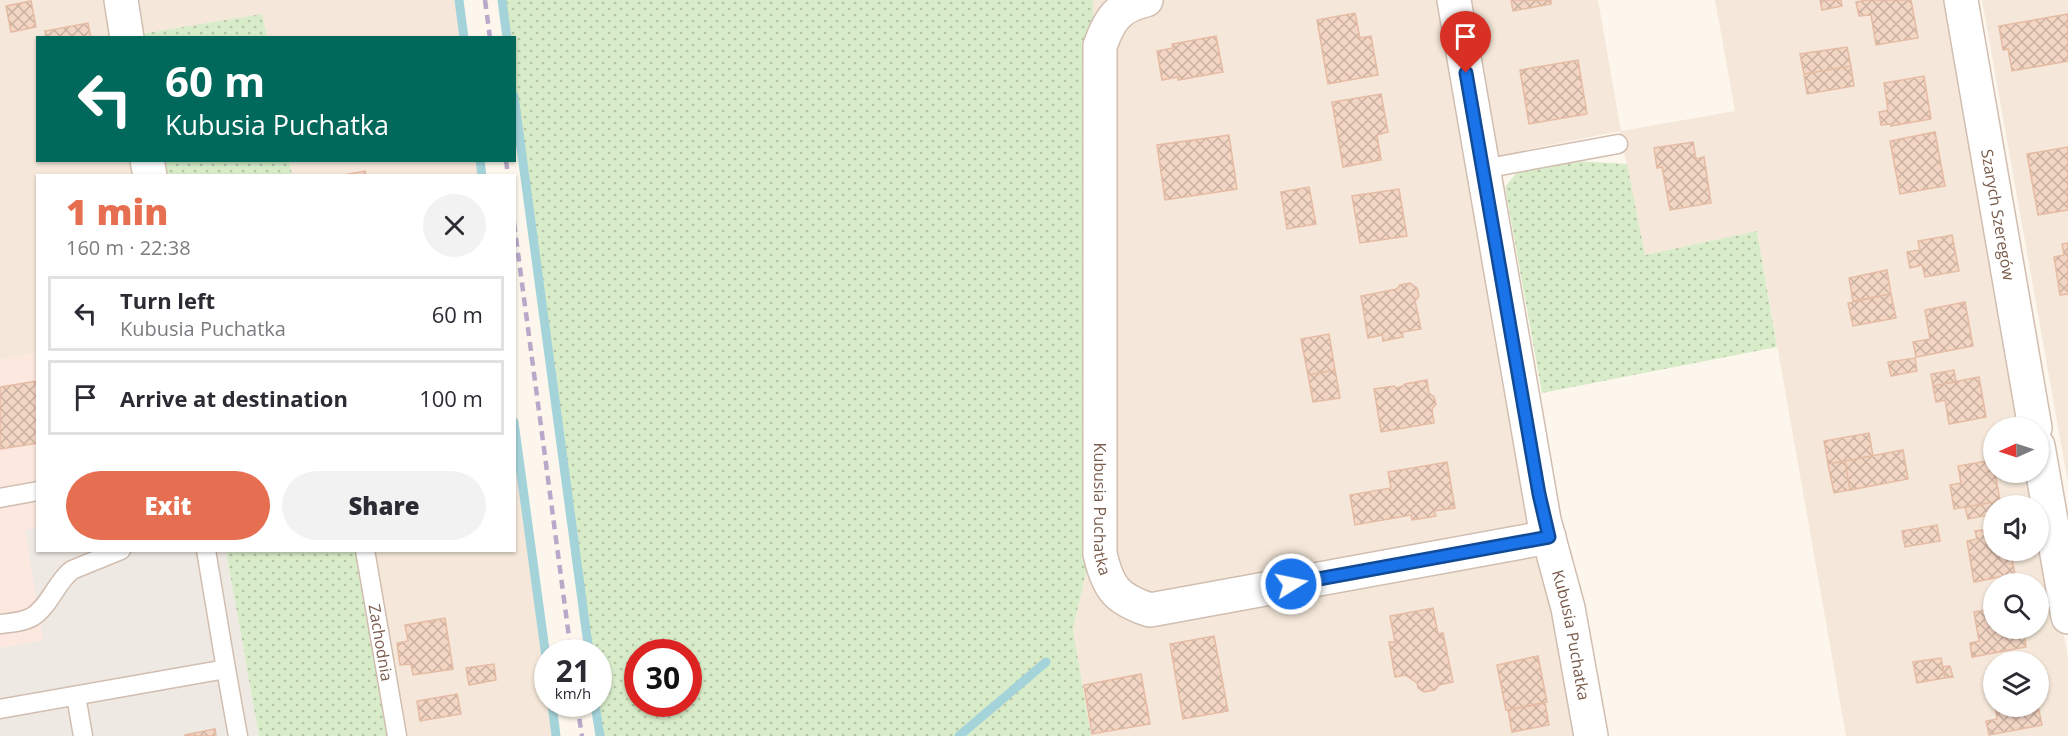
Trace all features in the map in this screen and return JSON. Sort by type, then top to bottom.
[{"type":"street","points":[[121,0],[127,36]]},
{"type":"street","name":"Kubusia Puchatka","points":[[1146,0],[1120,10],[1107,26],[1100,46],[1100,554],[1105,576],[1115,590],[1128,603],[1150,610],[1549,537]]},
{"type":"street","name":"Kubusia Puchatka","points":[[1454,0],[1539,494],[1568,608],[1591,736]]},
{"type":"street","name":"Szarych Szeregów","points":[[1961,0],[2033,417]]},
{"type":"street","points":[[2044,483],[2068,617]]},
{"type":"lane","points":[[1483,169],[1618,144]]},
{"type":"lane","points":[[0,498],[36,491]]},
{"type":"lane","points":[[0,624],[32,617],[65,575],[116,552]]},
{"type":"lane","points":[[206,552],[238,736]]},
{"type":"lane","name":"Zachodnia","points":[[365,552],[397,736]]},
{"type":"lane","points":[[0,709],[226,669]]},
{"type":"lane","points":[[76,696],[83,736]]},
{"type":"shaded area","points":[[0,0],[459,0],[464,36],[267,36],[262,14],[146,36],[36,36],[36,162],[161,162],[163,174],[36,174],[36,353],[0,360]]},
{"type":"shaded area","points":[[1093,0],[1448,0],[1581,736],[1091,736],[1073,629],[1089,560]]},
{"type":"shaded area","points":[[1469,0],[1598,0],[1621,131],[1735,111],[1715,0],[1950,0],[2025,417],[1983,417],[1983,483],[2037,483],[2039,495],[1983,495],[1983,561],[2049,561],[2049,551],[2068,658],[2068,736],[1846,736],[1757,231],[1645,255],[1620,131],[1496,156]]},
{"type":"shaded area","points":[[1982,0],[2068,0],[2068,483]]},
{"type":"shaded area","points":[[289,162],[480,162],[482,174],[292,174]]},
{"type":"shaded area","points":[[36,353],[36,528],[25,531],[44,640],[0,648],[0,360]]},
{"type":"shaded area","points":[[516,430],[543,639],[534,639],[534,717],[554,717],[556,736],[392,736],[360,552],[516,552]]},
{"type":"shaded area","points":[[36,528],[36,552],[226,552],[259,736],[0,736],[0,648],[43,640],[25,530]]},
{"type":"green space","points":[[502,0],[1093,0],[1089,560],[1073,629],[1091,736],[600,736],[597,717],[612,717],[612,639],[587,639],[516,104],[516,36],[507,36]]},
{"type":"green space","points":[[262,14],[267,36],[141,36],[141,34]]},
{"type":"green space","points":[[1575,161],[1627,164],[1645,255],[1757,231],[1777,347],[1542,393],[1505,187],[1518,171]]},
{"type":"green space","points":[[161,162],[289,162],[292,174],[163,174]]},
{"type":"green space","points":[[226,552],[360,552],[392,736],[259,736]]},
{"type":"building","points":[[1511,0],[1551,0],[1551,4],[1513,11]]},
{"type":"building","points":[[1820,0],[1841,0],[1842,6],[1822,10]]},
{"type":"building","points":[[1911,0],[1918,38],[1876,45],[1871,15],[1859,16],[1856,2]]},
{"type":"building","points":[[31,1],[36,27],[11,32],[6,6]]},
{"type":"building","points":[[1355,13],[1360,38],[1371,36],[1378,75],[1328,84],[1317,20]]},
{"type":"building","points":[[2068,14],[2068,61],[2012,71],[2008,49],[2003,50],[1999,26]]},
{"type":"building","points":[[88,23],[91,36],[46,36],[45,31]]},
{"type":"building","points":[[1216,36],[1223,72],[1178,80],[1178,77],[1162,80],[1157,51],[1173,48],[1172,44]]},
{"type":"building","points":[[1847,47],[1851,66],[1804,74],[1800,54]]},
{"type":"building","points":[[1578,60],[1587,114],[1529,124],[1520,70]]},
{"type":"building","points":[[1851,66],[1854,86],[1807,94],[1804,74]]},
{"type":"building","points":[[1924,76],[1931,119],[1891,126],[1891,124],[1881,125],[1879,112],[1888,110],[1884,83]]},
{"type":"building","points":[[1381,94],[1388,132],[1377,135],[1381,160],[1343,167],[1332,102]]},
{"type":"building","points":[[1935,132],[1945,186],[1900,194],[1890,141]]},
{"type":"building","points":[[1229,135],[1237,189],[1165,200],[1157,145]]},
{"type":"building","points":[[1693,142],[1696,159],[1704,157],[1711,203],[1670,210],[1662,167],[1657,168],[1654,148]]},
{"type":"building","points":[[2068,147],[2068,210],[2038,215],[2027,154]]},
{"type":"building","points":[[365,171],[366,174],[349,174]]},
{"type":"building","points":[[1309,187],[1316,224],[1287,229],[1281,192]]},
{"type":"building","points":[[1399,189],[1407,236],[1360,243],[1352,196]]},
{"type":"building","points":[[1952,235],[1959,271],[1925,277],[1922,265],[1910,268],[1907,252],[1920,250],[1918,241]]},
{"type":"building","points":[[2068,243],[2068,294],[2060,295],[2054,257],[2064,255],[2062,244]]},
{"type":"building","points":[[1887,270],[1891,294],[1853,301],[1849,278]]},
{"type":"building","points":[[1410,283],[1417,288],[1419,296],[1415,301],[1421,329],[1402,332],[1403,337],[1383,341],[1382,335],[1368,338],[1361,296],[1397,289],[1400,285]]},
{"type":"building","points":[[1891,294],[1896,318],[1853,326],[1848,303]]},
{"type":"building","points":[[1965,302],[1973,346],[1916,357],[1913,342],[1930,339],[1925,310]]},
{"type":"building","points":[[1329,334],[1335,370],[1308,375],[1301,339]]},
{"type":"building","points":[[1915,358],[1917,371],[1891,376],[1888,362]]},
{"type":"building","points":[[1335,370],[1340,398],[1313,402],[1308,375]]},
{"type":"building","points":[[1954,370],[1956,382],[1933,386],[1931,374]]},
{"type":"building","points":[[1979,377],[1986,417],[1949,424],[1945,400],[1936,402],[1933,386]]},
{"type":"building","points":[[1427,380],[1429,393],[1434,397],[1436,404],[1432,409],[1434,423],[1381,432],[1374,389],[1394,386],[1397,388],[1405,384]]},
{"type":"building","points":[[36,381],[36,443],[0,449],[0,387]]},
{"type":"building","points":[[1869,433],[1873,456],[1828,464],[1824,441]]},
{"type":"building","points":[[1903,450],[1908,479],[1850,490],[1845,461]]},
{"type":"building","points":[[1845,461],[1850,490],[1834,493],[1828,464]]},
{"type":"building","points":[[1447,462],[1455,508],[1434,511],[1436,516],[1431,517],[1412,520],[1411,515],[1355,525],[1350,495],[1391,488],[1388,472]]},
{"type":"building","points":[[1983,462],[1983,483],[1997,483],[1999,495],[1983,495],[1983,504],[1954,509],[1950,485],[1961,483],[1958,466]]},
{"type":"building","points":[[1983,504],[1983,516],[1968,519],[1965,507]]},
{"type":"building","points":[[1937,525],[1940,541],[1905,547],[1902,531]]},
{"type":"building","points":[[1983,530],[1983,561],[2012,561],[2015,573],[1983,573],[1983,580],[1974,582],[1967,541],[1977,539],[1975,531]]},
{"type":"building","points":[[1433,608],[1438,634],[1443,633],[1453,682],[1424,692],[1418,688],[1417,683],[1405,675],[1395,677],[1389,642],[1395,642],[1390,616]]},
{"type":"building","points":[[1983,611],[1983,639],[2025,639],[2026,647],[2004,651],[1983,651],[1983,655],[1972,657],[1970,643],[1979,641],[1974,612]]},
{"type":"building","points":[[445,618],[453,669],[413,675],[411,664],[400,665],[397,643],[408,641],[405,625]]},
{"type":"building","points":[[1214,636],[1228,711],[1183,719],[1170,644]]},
{"type":"building","points":[[1538,656],[1547,702],[1506,710],[1497,665]]},
{"type":"building","points":[[1941,658],[1945,678],[1917,683],[1913,662]]},
{"type":"building","points":[[494,664],[496,680],[469,685],[466,668]]},
{"type":"building","points":[[1950,666],[1953,677],[1945,678],[1942,667]]},
{"type":"building","points":[[1141,674],[1150,724],[1092,734],[1084,685]]},
{"type":"building","points":[[457,694],[461,714],[420,721],[417,701]]},
{"type":"building","points":[[1545,703],[1549,725],[1512,732],[1508,710]]},
{"type":"building","points":[[1997,717],[2040,717],[2042,725],[1989,735],[1986,721],[1997,719]]},
{"type":"building","points":[[215,729],[216,736],[185,735]]},
{"type":"waterway","points":[[459,0],[464,36]]},
{"type":"waterway","points":[[502,0],[507,36]]},
{"type":"waterway","points":[[516,111],[587,639]]},
{"type":"waterway","points":[[480,162],[482,174]]},
{"type":"waterway","points":[[516,437],[544,639]]},
{"type":"waterway","points":[[959,736],[1046,662]]},
{"type":"waterway","points":[[554,717],[556,736]]},
{"type":"waterway","points":[[597,717],[600,736]]},
{"type":"railway","points":[[485,0],[490,36]]},
{"type":"railway","points":[[506,162],[508,174]]},
{"type":"railway","points":[[516,238],[569,639]]},
{"type":"railway","points":[[579,717],[582,736]]},
{"type":"route","points":[[1291,584],[1549,537],[1539,494],[1466,73]]}]
